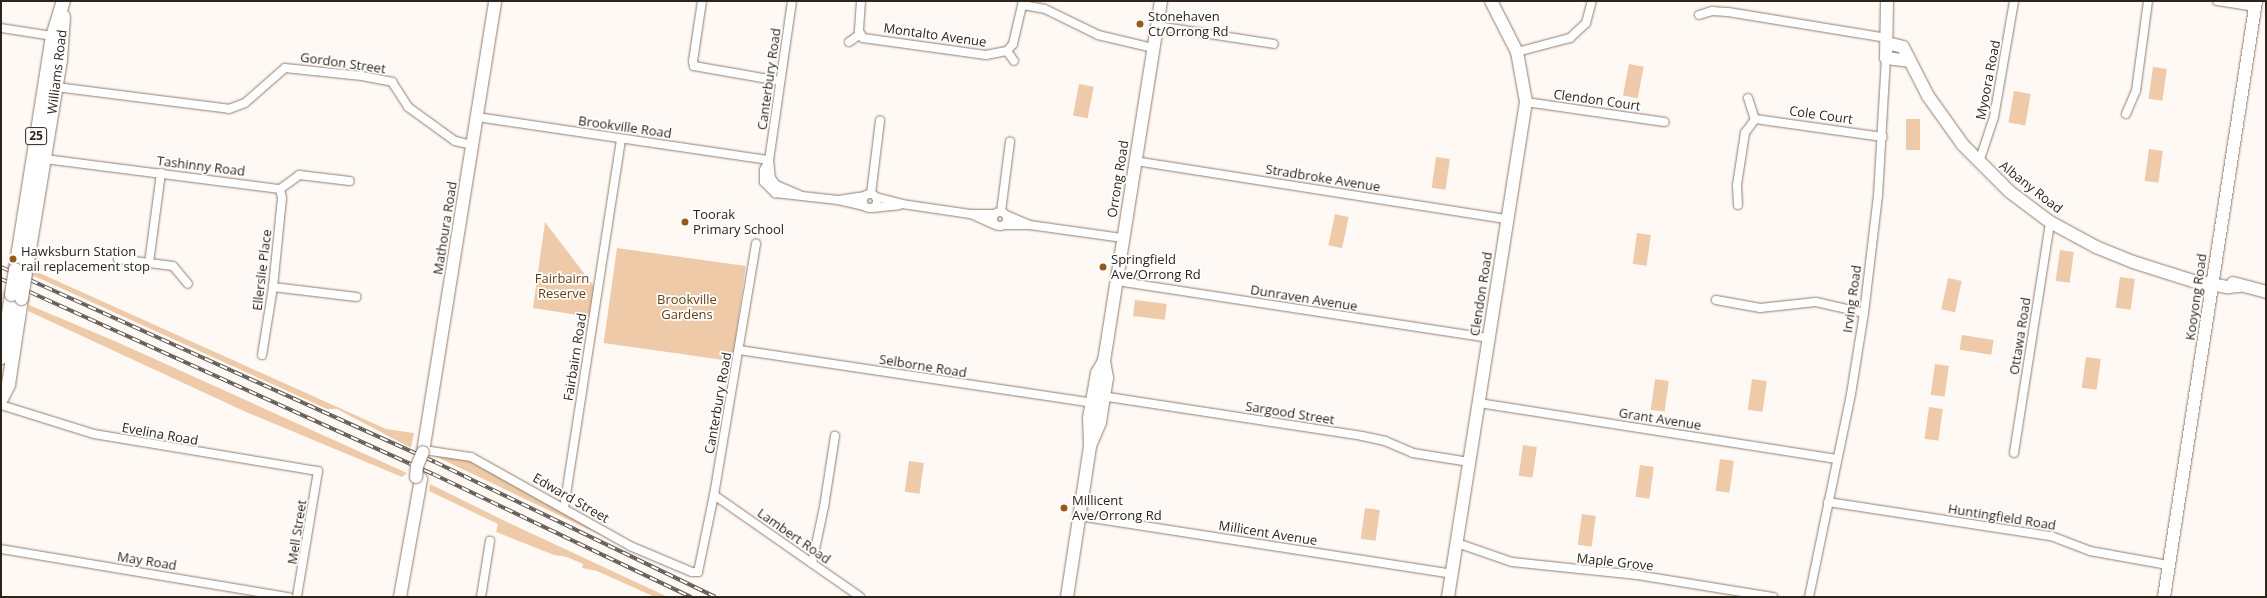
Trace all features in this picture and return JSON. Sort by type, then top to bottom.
[{"type":"main road","name":"Williams Road","points":[[1,398],[8,384],[16,296],[63,3]]},
{"type":"main road","name":"Williams Road","points":[[1,357],[5,308],[16,296]]},
{"type":"street","name":"Mathoura Road","points":[[400,597],[418,479],[424,469],[423,453],[495,1]]},
{"type":"street","points":[[702,1],[693,61],[694,66],[780,81]]},
{"type":"street","name":"Canterbury Road","points":[[792,1],[769,160],[771,178],[776,185],[799,195],[838,200]]},
{"type":"street","points":[[849,42],[859,35],[860,1]]},
{"type":"street","name":"Orrong Road","points":[[1066,597],[1090,446],[1100,422],[1098,400],[1107,378],[1104,361],[1161,1]]},
{"type":"street","name":"Clendon Road","points":[[1448,597],[1526,102],[1517,52],[1492,1]]},
{"type":"street","points":[[1517,52],[1570,38],[1586,23],[1592,1]]},
{"type":"street","name":"Irving Road","points":[[1809,597],[1838,459],[1864,313],[1882,137],[1887,41],[1887,1]]},
{"type":"street","name":"Myoora Road","points":[[1979,162],[1994,117],[2014,1]]},
{"type":"street","points":[[2126,114],[2136,90],[2148,1]]},
{"type":"street","points":[[2217,1],[2256,4]]},
{"type":"street","points":[[1014,62],[1007,51],[1017,36],[1023,3],[1045,9],[1098,35],[1153,48]]},
{"type":"street","name":"Kooyong Road","points":[[2164,597],[2211,281],[2256,4]]},
{"type":"street","points":[[1699,15],[1712,11],[1728,12],[1887,41]]},
{"type":"street","points":[[1157,26],[1274,44]]},
{"type":"street","points":[[1,28],[58,37]]},
{"type":"street","name":"Montalto Avenue","points":[[859,35],[986,55],[1007,51]]},
{"type":"street","name":"Albany Road","points":[[1887,41],[1903,47],[1909,61],[1946,123],[1979,162],[2010,192],[2050,222],[2110,253],[2182,276],[2192,281],[2211,281],[2266,292]]},
{"type":"street","points":[[1886,58],[1909,61]]},
{"type":"street","name":"Gordon Street","points":[[50,86],[229,109],[245,103],[285,68],[362,76],[392,82],[408,107],[455,141],[472,146]]},
{"type":"street","points":[[1738,205],[1737,185],[1745,133],[1755,119],[1748,98]]},
{"type":"street","name":"Clendon Court","points":[[1526,102],[1665,122]]},
{"type":"street","name":"Brookville Road","points":[[477,117],[769,160]]},
{"type":"street","name":"Cole Court","points":[[1755,119],[1882,137]]},
{"type":"street","points":[[868,207],[876,205],[870,196],[880,121]]},
{"type":"street","name":"Fairbairn Road","points":[[564,508],[621,139]]},
{"type":"street","points":[[1000,225],[1000,214],[1010,142]]},
{"type":"street","name":"Stradbroke Avenue","points":[[1135,162],[1507,219]]},
{"type":"street","name":"Tashinny Road","points":[[38,165],[161,173],[280,189]]},
{"type":"street","points":[[148,263],[161,173]]},
{"type":"street","points":[[280,189],[299,175],[350,181]]},
{"type":"street","name":"Ellerslie Place","points":[[262,355],[273,287],[282,198],[280,189]]},
{"type":"street","points":[[868,207],[862,202],[870,196]]},
{"type":"street","points":[[838,200],[870,196],[902,204],[970,214],[1000,214],[1030,225]]},
{"type":"street","points":[[838,200],[868,207],[902,204]]},
{"type":"street","points":[[970,214],[1000,225],[1030,225],[1123,238]]},
{"type":"street","points":[[1000,214],[993,220],[1000,225]]},
{"type":"street","name":"Ottawa Road","points":[[2014,453],[2050,222]]},
{"type":"street","name":"Canterbury Road","points":[[701,566],[739,350],[756,243]]},
{"type":"street","points":[[118,259],[173,266],[188,284]]},
{"type":"street","name":"Dunraven Avenue","points":[[1116,281],[1489,338]]},
{"type":"street","points":[[273,287],[356,297]]},
{"type":"street","points":[[1716,300],[1760,308],[1816,302],[1864,313]]},
{"type":"street","name":"Selborne Road","points":[[739,350],[1098,400]]},
{"type":"street","name":"Sargood Street","points":[[1098,400],[1362,436],[1418,454],[1469,462]]},
{"type":"street","name":"Grant Avenue","points":[[1479,403],[1838,459]]},
{"type":"street","name":"Evelina Road","points":[[1,406],[41,416],[94,434],[318,471]]},
{"type":"street","points":[[812,563],[824,507],[836,436]]},
{"type":"street","name":"Edward Street","points":[[423,453],[471,457],[639,550],[695,573],[698,572],[701,566]]},
{"type":"street","name":"Mell Street","points":[[297,597],[318,471]]},
{"type":"street","name":"Lambert Road","points":[[714,495],[860,597]]},
{"type":"street","name":"Huntingfield Road","points":[[1828,502],[2051,536],[2090,552],[2168,564]]},
{"type":"street","name":"Millicent Avenue","points":[[1079,516],[1452,574]]},
{"type":"street","points":[[481,597],[490,541]]},
{"type":"street","name":"Maple Grove","points":[[1457,543],[1512,562],[1636,575],[1773,597]]},
{"type":"street","name":"May Road","points":[[1,548],[289,597]]},
{"type":"green space","points":[[1629,64],[1644,67],[1638,98],[1623,95]]},
{"type":"green space","points":[[2153,67],[2167,69],[2162,101],[2149,99]]},
{"type":"green space","points":[[1079,84],[1094,87],[1088,118],[1073,115]]},
{"type":"green space","points":[[2014,91],[2031,94],[2025,125],[2008,123]]},
{"type":"green space","points":[[1906,119],[1920,119],[1920,150],[1906,150]]},
{"type":"green space","points":[[2149,149],[2163,151],[2158,183],[2145,181]]},
{"type":"green space","points":[[1436,157],[1450,159],[1446,190],[1432,188]]},
{"type":"green space","points":[[1335,214],[1349,217],[1342,248],[1328,245]]},
{"type":"green space","name":"Fairbairn Reserve","points":[[545,222],[596,289],[591,317],[533,308]]},
{"type":"green space","points":[[1637,233],[1651,235],[1647,266],[1633,264]]},
{"type":"green space","name":"Brookville Gardens","points":[[617,248],[746,266],[732,361],[604,343]]},
{"type":"green space","points":[[2060,250],[2074,252],[2070,283],[2056,281]]},
{"type":"green space","points":[[35,271],[386,429],[414,433],[411,448],[337,409],[327,409],[34,276]]},
{"type":"green space","points":[[2120,277],[2135,279],[2131,310],[2116,308]]},
{"type":"green space","points":[[1948,278],[1962,281],[1955,312],[1941,309]]},
{"type":"green space","points":[[1135,300],[1167,304],[1165,320],[1133,316]]},
{"type":"green space","points":[[29,305],[117,342],[407,473],[402,477],[246,412],[28,311]]},
{"type":"green space","points":[[1962,335],[1994,340],[1991,355],[1960,350]]},
{"type":"green space","points":[[2086,357],[2101,359],[2097,390],[2082,388]]},
{"type":"green space","points":[[1935,364],[1949,366],[1945,397],[1931,395]]},
{"type":"green space","points":[[1655,379],[1669,381],[1665,412],[1651,410]]},
{"type":"green space","points":[[1752,379],[1767,381],[1763,412],[1748,410]]},
{"type":"green space","points":[[1929,407],[1943,409],[1938,441],[1925,439]]},
{"type":"green space","points":[[1523,445],[1537,447],[1533,478],[1519,476]]},
{"type":"green space","points":[[448,455],[472,462],[617,543],[435,456]]},
{"type":"green space","points":[[1720,459],[1734,461],[1729,493],[1716,491]]},
{"type":"green space","points":[[909,461],[924,463],[920,494],[905,492]]},
{"type":"green space","points":[[1640,465],[1654,467],[1649,499],[1636,497]]},
{"type":"green space","points":[[430,484],[507,522],[668,597],[655,597],[597,571],[582,568],[583,564],[567,557],[554,555],[496,532],[498,524],[429,491]]},
{"type":"green space","points":[[1365,508],[1380,510],[1376,541],[1361,539]]},
{"type":"green space","points":[[1582,514],[1596,516],[1592,547],[1578,545]]},
{"type":"railway","points":[[1,267],[435,462],[715,597]]},
{"type":"railway","points":[[1,279],[433,474],[691,597]]},
{"type":"place","name":"Stonehaven Ct/Orrong Rd","points":[[1140,24]]},
{"type":"place","name":"Toorak Primary School","points":[[685,222]]},
{"type":"place","name":"Hawksburn Station rail replacement stop","points":[[13,259]]},
{"type":"place","name":"Springfield Ave/Orrong Rd","points":[[1103,267]]},
{"type":"place","name":"Millicent Ave/Orrong Rd","points":[[1064,508]]}]
